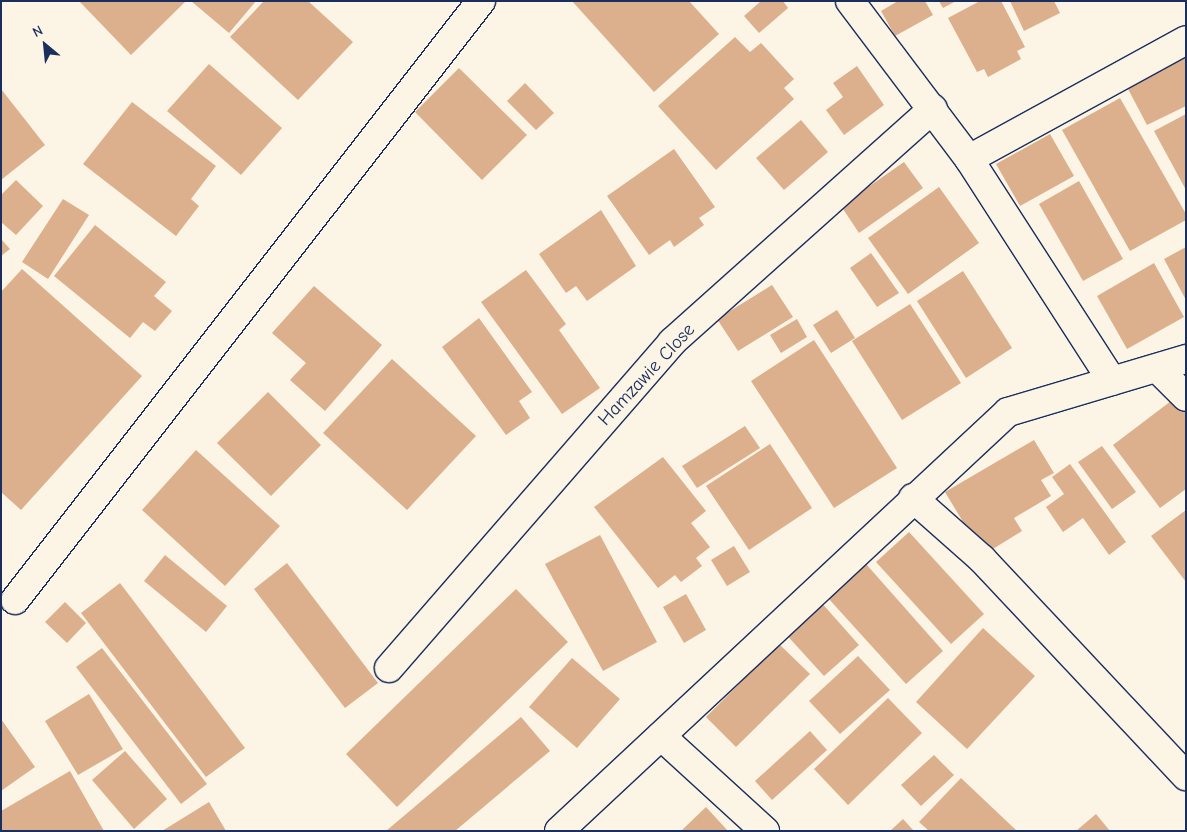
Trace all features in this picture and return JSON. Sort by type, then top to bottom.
[{"type":"street","points":[[15,600],[481,1]]},
{"type":"street","points":[[850,1],[969,158],[1112,381]]},
{"type":"street","points":[[969,158],[1186,40]]},
{"type":"street","name":"Hamzawie Close","points":[[388,668],[672,342],[933,109]]},
{"type":"street","points":[[559,831],[913,498],[1008,412],[1112,381],[1159,370],[1186,359]]},
{"type":"street","points":[[1159,370],[1186,397]]},
{"type":"street","points":[[913,498],[982,559],[1186,776]]},
{"type":"street","points":[[660,736],[765,831]]},
{"type":"building","points":[[79,1],[186,1],[131,55]]},
{"type":"building","points":[[191,1],[256,1],[229,33]]},
{"type":"building","points":[[264,1],[308,1],[353,42],[298,100],[230,37]]},
{"type":"building","points":[[572,1],[689,1],[719,34],[654,92]]},
{"type":"building","points":[[761,1],[783,1],[788,8],[759,33],[744,16]]},
{"type":"building","points":[[898,1],[925,1],[933,15],[895,36],[881,11]]},
{"type":"building","points":[[939,1],[956,1],[943,8]]},
{"type":"building","points":[[980,1],[1001,1],[1025,47],[1017,51],[1021,59],[988,77],[984,69],[977,72],[948,18]]},
{"type":"building","points":[[1010,1],[1054,1],[1060,13],[1024,31]]},
{"type":"building","points":[[735,37],[750,52],[761,43],[794,79],[784,88],[794,99],[716,170],[658,106]]},
{"type":"building","points":[[1185,58],[1186,106],[1147,125],[1127,87]]},
{"type":"building","points":[[209,64],[282,128],[241,175],[167,111]]},
{"type":"building","points":[[857,66],[884,105],[844,135],[826,110],[843,97],[833,83]]},
{"type":"building","points":[[459,68],[527,135],[482,180],[415,112]]},
{"type":"building","points":[[525,83],[554,113],[536,130],[507,101]]},
{"type":"building","points":[[1,89],[45,145],[1,180]]},
{"type":"building","points":[[1120,98],[1186,214],[1186,220],[1130,251],[1062,130]]},
{"type":"building","points":[[132,102],[216,166],[191,199],[199,206],[176,236],[83,164]]},
{"type":"building","points":[[1186,114],[1186,190],[1154,131]]},
{"type":"building","points":[[801,120],[828,152],[784,190],[756,158]]},
{"type":"building","points":[[1050,134],[1074,176],[1020,206],[996,164]]},
{"type":"building","points":[[674,149],[715,207],[699,218],[704,225],[674,247],[670,240],[649,255],[607,196]]},
{"type":"building","points":[[904,162],[923,188],[859,233],[841,206]]},
{"type":"building","points":[[16,180],[43,206],[16,235],[1,222],[1,195]]},
{"type":"building","points":[[1079,181],[1123,259],[1083,281],[1039,204]]},
{"type":"building","points":[[939,187],[979,243],[908,294],[868,238]]},
{"type":"building","points":[[63,199],[89,215],[48,279],[22,262]]},
{"type":"building","points":[[601,210],[636,266],[587,301],[576,286],[566,293],[539,254]]},
{"type":"building","points":[[95,225],[166,282],[154,296],[172,311],[155,331],[143,322],[130,338],[54,276]]},
{"type":"building","points":[[1,239],[10,249],[1,256]]},
{"type":"building","points":[[1186,247],[1186,300],[1164,259]]},
{"type":"building","points":[[871,253],[899,293],[877,307],[850,268]]},
{"type":"building","points":[[1154,263],[1184,317],[1127,349],[1097,296]]},
{"type":"building","points":[[22,269],[142,376],[21,510],[1,492],[1,292]]},
{"type":"building","points":[[526,270],[566,324],[559,330],[600,388],[562,414],[481,302]]},
{"type":"building","points":[[963,271],[1012,348],[966,378],[917,301]]},
{"type":"building","points":[[772,285],[793,317],[738,351],[717,319]]},
{"type":"building","points":[[314,286],[382,345],[325,411],[290,380],[306,363],[272,333]]},
{"type":"building","points":[[910,304],[961,383],[902,420],[852,341]]},
{"type":"building","points":[[837,310],[855,338],[831,353],[813,325]]},
{"type":"building","points":[[479,318],[532,392],[519,401],[530,418],[506,435],[442,347]]},
{"type":"building","points":[[797,319],[807,337],[781,353],[770,335]]},
{"type":"building","points":[[814,340],[897,468],[834,508],[751,381]]},
{"type":"building","points":[[392,359],[476,436],[407,510],[323,433]]},
{"type":"building","points":[[268,392],[321,445],[271,496],[217,443]]},
{"type":"building","points":[[1175,398],[1186,411],[1186,489],[1160,508],[1113,445]]},
{"type":"building","points":[[745,426],[760,448],[697,488],[682,466]]},
{"type":"building","points":[[1034,440],[1054,473],[1041,480],[1051,496],[1014,518],[1022,531],[983,555],[945,492]]},
{"type":"building","points":[[770,444],[812,508],[749,550],[706,486]]},
{"type":"building","points":[[1102,446],[1136,492],[1112,509],[1078,462]]},
{"type":"building","points":[[196,450],[280,526],[225,586],[142,510]]},
{"type":"building","points":[[663,457],[706,511],[691,523],[710,547],[696,558],[702,566],[681,582],[675,575],[658,588],[594,507]]},
{"type":"building","points":[[1070,464],[1126,542],[1109,555],[1083,518],[1063,532],[1046,507],[1064,494],[1052,477]]},
{"type":"building","points":[[1186,510],[1186,582],[1151,536]]},
{"type":"building","points":[[909,532],[984,614],[951,644],[876,562]]},
{"type":"building","points":[[600,535],[657,642],[603,671],[545,564]]},
{"type":"building","points":[[734,546],[750,572],[727,586],[711,560]]},
{"type":"building","points":[[165,555],[227,606],[206,632],[144,581]]},
{"type":"building","points":[[287,563],[378,683],[345,708],[254,589]]},
{"type":"building","points":[[866,564],[943,651],[906,684],[828,598]]},
{"type":"building","points":[[120,583],[245,748],[206,777],[81,613]]},
{"type":"building","points":[[516,589],[568,642],[397,807],[346,754]]},
{"type":"building","points":[[686,594],[706,630],[684,643],[663,607]]},
{"type":"building","points":[[819,600],[859,645],[824,676],[783,631]]},
{"type":"building","points":[[65,602],[86,623],[67,643],[45,622]]},
{"type":"building","points":[[983,628],[1035,676],[967,749],[916,702]]},
{"type":"building","points":[[779,644],[810,674],[736,747],[706,717]]},
{"type":"building","points":[[102,648],[207,784],[181,804],[76,667]]},
{"type":"building","points":[[858,656],[890,690],[840,734],[809,701]]},
{"type":"building","points":[[572,658],[620,699],[577,748],[529,707]]},
{"type":"building","points":[[89,694],[123,749],[78,775],[45,721]]},
{"type":"building","points":[[888,698],[922,733],[848,805],[814,769]]},
{"type":"building","points":[[521,717],[550,751],[455,831],[386,831]]},
{"type":"building","points":[[1,719],[35,767],[1,791]]},
{"type":"building","points":[[810,731],[827,750],[772,800],[755,781]]},
{"type":"building","points":[[125,751],[167,799],[134,829],[92,780]]},
{"type":"building","points":[[934,755],[954,775],[921,806],[901,785]]},
{"type":"building","points":[[70,771],[104,831],[1,831],[1,811]]},
{"type":"building","points":[[961,778],[1017,831],[929,831],[919,822]]},
{"type":"building","points":[[209,802],[226,831],[162,831]]},
{"type":"building","points":[[706,807],[728,831],[681,831]]},
{"type":"building","points":[[1096,814],[1110,831],[1076,831]]},
{"type":"building","points":[[903,819],[914,831],[890,831]]}]
